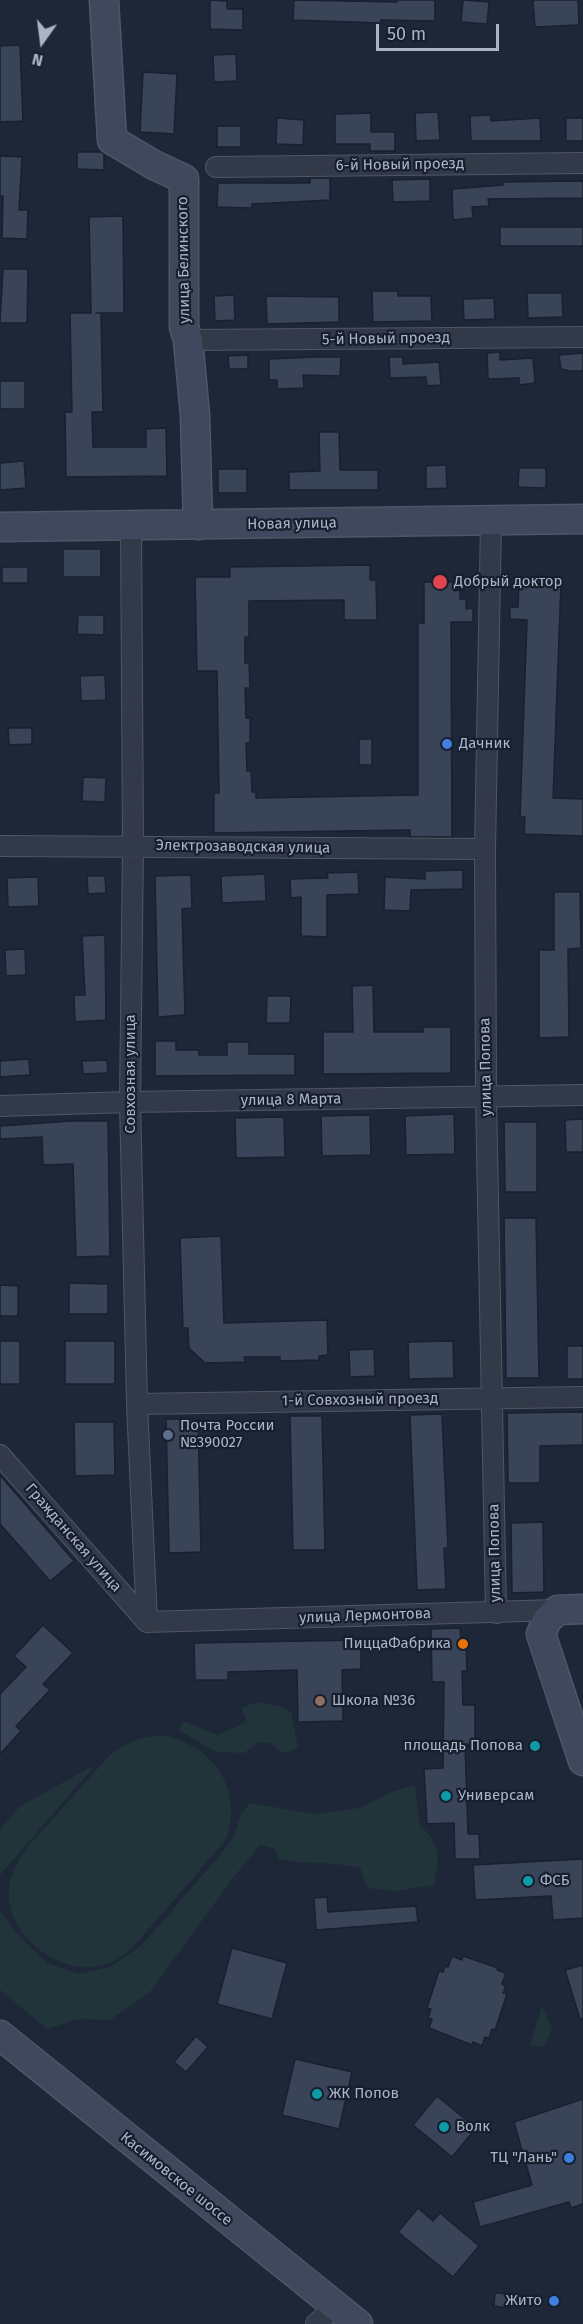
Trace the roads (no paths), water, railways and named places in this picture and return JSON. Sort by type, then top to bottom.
[{"type":"street","name":"улица Белинского","points":[[104,0],[112,140],[154,165],[184,179],[184,327],[188,340],[195,415],[198,525]]},
{"type":"street","name":"6-й Новый проезд","points":[[216,167],[583,163]]},
{"type":"street","name":"5-й Новый проезд","points":[[188,340],[583,337]]},
{"type":"street","name":"Новая улица","points":[[0,527],[583,519]]},
{"type":"street","name":"улица Попова","points":[[491,520],[485,849],[486,1097],[496,1613]]},
{"type":"street","name":"Совхозная улица","points":[[131,526],[133,845],[130,1102],[137,1404],[147,1622]]},
{"type":"street","name":"Электрозаводская улица","points":[[0,846],[133,845],[485,849]]},
{"type":"street","name":"улица 8 Марта","points":[[0,1106],[583,1095]]},
{"type":"street","name":"1-й Совхозный проезд","points":[[137,1404],[583,1397]]},
{"type":"street","name":"Гражданская улица","points":[[0,1455],[147,1622]]},
{"type":"street","name":"улица Лермонтова","points":[[147,1622],[571,1610]]},
{"type":"street","points":[[571,1610],[547,1620],[541,1634],[583,1761]]},
{"type":"street","name":"Касимовское шоссе","points":[[0,2035],[345,2320]]},
{"type":"place","name":"Добрый доктор","points":[[440,582]]},
{"type":"place","name":"Дачник","points":[[447,744]]},
{"type":"place","name":"Почта России №390027","points":[[168,1435]]},
{"type":"place","name":"ПиццаФабрика","points":[[463,1644]]},
{"type":"place","name":"Школа №36","points":[[320,1701]]},
{"type":"place","name":"площадь Попова","points":[[535,1746]]},
{"type":"place","name":"Универсам","points":[[446,1796]]},
{"type":"place","name":"ФСБ","points":[[528,1881]]},
{"type":"place","name":"ЖК Попов","points":[[317,2094]]},
{"type":"place","name":"Волк","points":[[444,2127]]},
{"type":"place","name":"ТЦ \"Лань\"","points":[[569,2158]]},
{"type":"place","name":"Жито","points":[[554,2301]]}]
